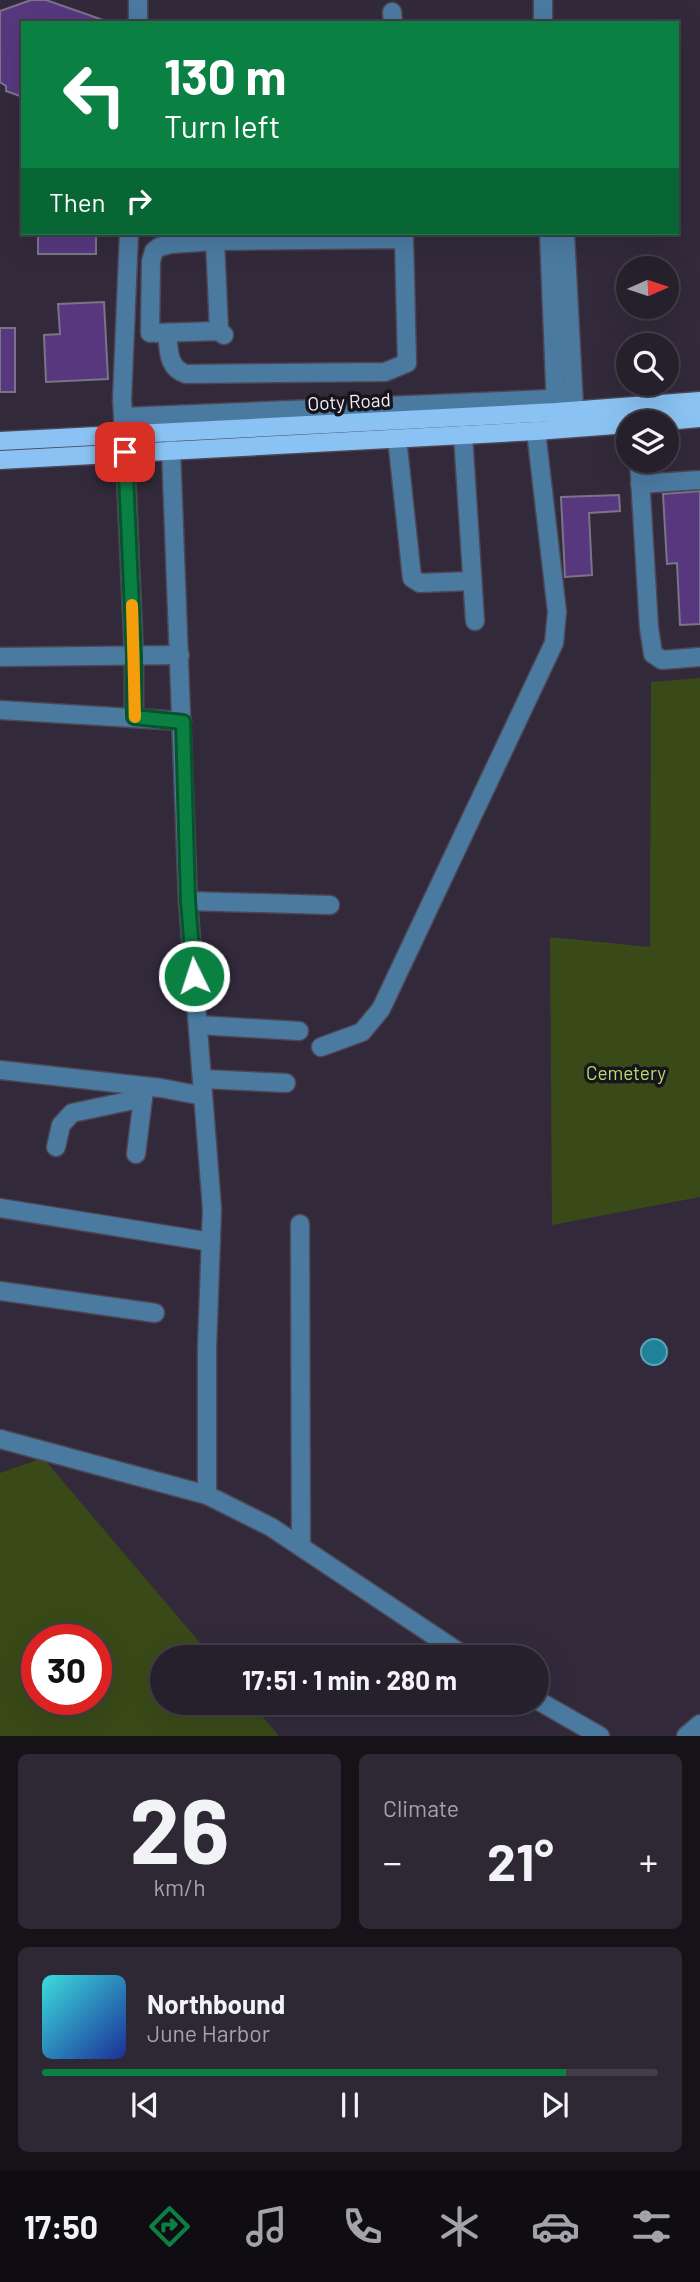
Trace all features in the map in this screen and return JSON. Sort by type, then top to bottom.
[{"type":"main road","name":"Ooty Road","points":[[0,441],[123,425],[700,401]]},
{"type":"main road","points":[[679,420],[700,418]]},
{"type":"main road","name":"Ooty Road","points":[[0,460],[616,425]]},
{"type":"street","points":[[138,0],[138,21]]},
{"type":"street","points":[[542,0],[543,21]]},
{"type":"street","points":[[123,425],[129,235]]},
{"type":"street","points":[[549,235],[564,405]]},
{"type":"street","points":[[564,405],[565,235]]},
{"type":"street","points":[[404,239],[407,363],[385,372],[186,374],[179,372],[171,362],[158,333],[152,261],[154,251],[159,247],[215,241],[404,239]]},
{"type":"street","points":[[124,335],[221,333],[215,241]]},
{"type":"street","points":[[321,1047],[362,1032],[381,1009],[554,643],[557,612],[536,431]]},
{"type":"street","points":[[463,435],[475,621]]},
{"type":"street","points":[[397,438],[412,578],[420,583],[472,581]]},
{"type":"street","points":[[172,449],[188,901],[212,1209],[207,1348],[207,1495]]},
{"type":"street","points":[[125,452],[134,717]]},
{"type":"street","points":[[640,473],[653,654],[662,660],[700,657]]},
{"type":"street","points":[[640,484],[700,480]]},
{"type":"street","points":[[0,657],[180,655]]},
{"type":"street","points":[[0,710],[183,722]]},
{"type":"street","points":[[188,901],[330,905]]},
{"type":"street","points":[[198,1026],[299,1031]]},
{"type":"street","points":[[0,1070],[144,1092]]},
{"type":"street","points":[[56,1147],[61,1125],[72,1113],[144,1092],[286,1083]]},
{"type":"street","points":[[136,1154],[144,1092]]},
{"type":"street","points":[[0,1208],[211,1242]]},
{"type":"street","points":[[300,1224],[301,1548]]},
{"type":"street","points":[[0,1291],[155,1313]]},
{"type":"street","points":[[0,1439],[207,1495],[271,1527],[448,1645]]},
{"type":"street","points":[[549,1707],[600,1736]]},
{"type":"street","points":[[686,1736],[700,1724]]},
{"type":"green space","name":"Cemetery","points":[[700,678],[700,1197],[552,1225],[550,937],[650,947],[651,682]]},
{"type":"green space","points":[[43,1458],[202,1645],[150,1645],[150,1715],[261,1715],[279,1736],[0,1736],[0,1473]]},
{"type":"water","points":[[654,1339],[663,1343],[667,1352],[663,1361],[654,1365],[645,1361],[641,1352],[645,1343]]},
{"type":"building","points":[[31,0],[46,0],[106,21],[21,21],[21,96],[6,91],[6,86],[0,82],[0,11]]},
{"type":"building","points":[[38,235],[96,235],[96,254],[38,254]]},
{"type":"building","points":[[104,302],[108,379],[46,382],[44,335],[60,334],[58,304]]},
{"type":"building","points":[[0,328],[15,328],[15,392],[0,392]]},
{"type":"building","points":[[700,491],[700,624],[680,625],[677,563],[667,564],[663,494]]},
{"type":"building","points":[[619,495],[620,511],[589,513],[592,575],[565,577],[561,497]]},
{"type":"slow traffic","points":[[132,605],[135,717]]},
{"type":"route","points":[[125,452],[134,717],[183,722],[188,901],[194,976]]}]
